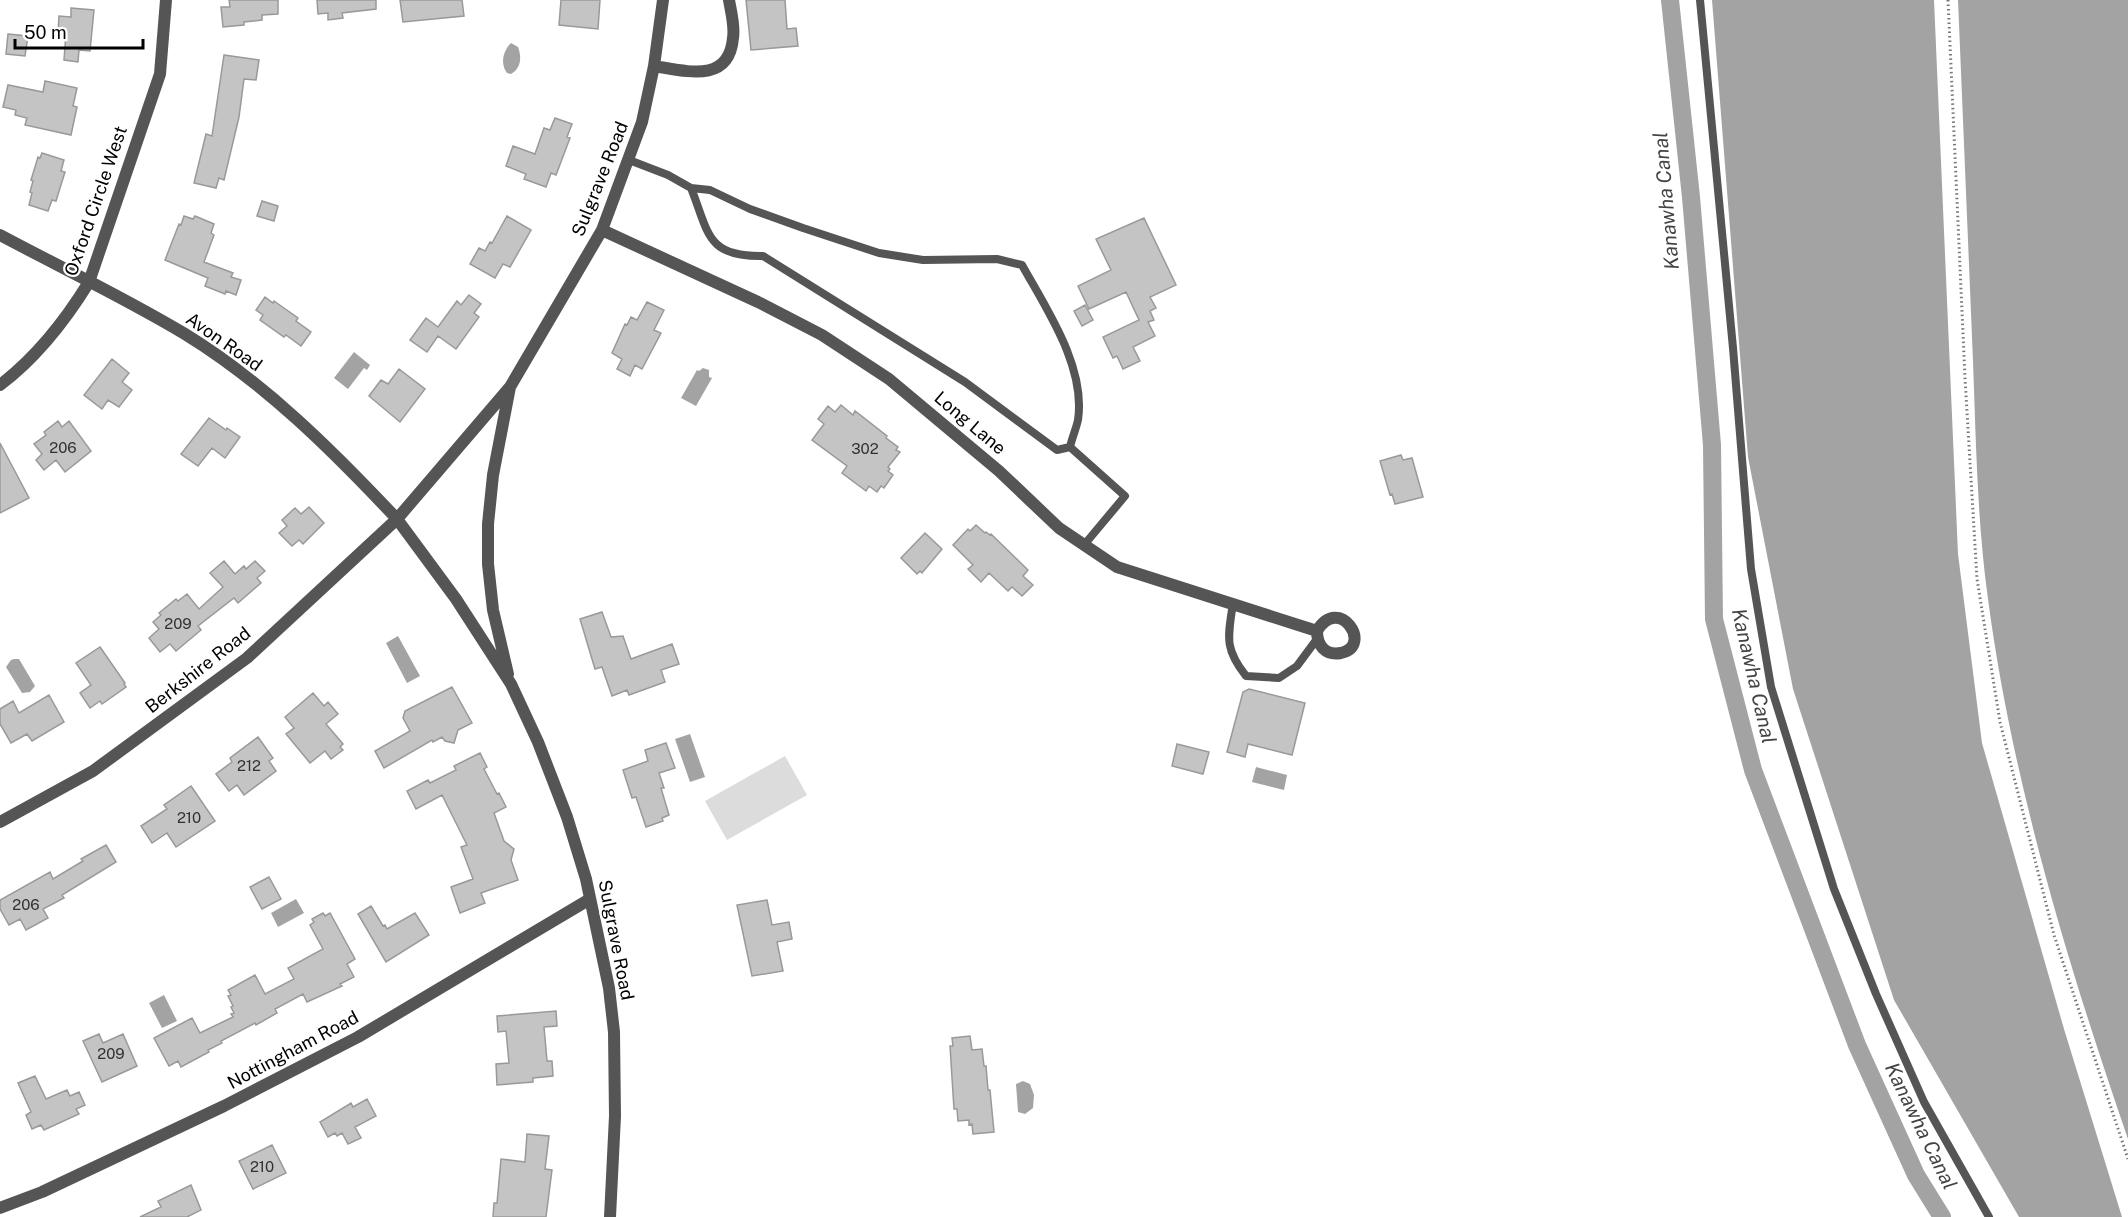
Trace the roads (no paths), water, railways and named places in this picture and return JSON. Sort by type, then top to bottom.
[{"type":"street","name":"Oxford Circle West","points":[[0,385],[47,342],[89,282],[160,74],[166,0]]},
{"type":"street","name":"Sulgrave Road","points":[[610,1217],[615,1116],[614,1032],[609,988],[590,899],[567,818],[538,741],[511,684],[456,599],[397,519],[510,387],[602,231],[642,122],[654,66],[663,0]]},
{"type":"street","points":[[654,66],[696,72],[708,72],[718,67],[730,54],[734,36],[729,0]]},
{"type":"street","name":"Long Lane","points":[[602,231],[758,302],[822,335],[889,379],[999,471],[1059,528],[1117,567],[1233,603],[1317,635]]},
{"type":"street","name":"Avon Road","points":[[0,235],[185,335],[236,370],[343,462],[397,519]]},
{"type":"street","name":"Sulgrave Road","points":[[510,387],[493,475],[488,524],[488,564],[493,610],[511,684]]},
{"type":"street","name":"Berkshire Road","points":[[0,822],[93,771],[248,658],[397,519]]},
{"type":"street","name":"Nottingham Road","points":[[0,1208],[42,1192],[213,1111],[348,1042],[590,899]]},
{"type":"lane","points":[[1700,0],[1752,569],[1771,687],[1834,888],[1876,994],[1924,1102],[1989,1217]]},
{"type":"lane","points":[[629,160],[668,175],[691,188],[710,190],[792,225],[879,253],[923,260],[997,259],[1022,265],[1066,348],[1079,390],[1078,420],[1070,447]]},
{"type":"lane","points":[[691,188],[710,239],[723,250],[744,256],[763,256],[965,382],[1048,445],[1057,450],[1070,447]]},
{"type":"lane","points":[[1070,447],[1125,496],[1084,545]]},
{"type":"lane","points":[[1233,603],[1228,636],[1234,660],[1246,676],[1279,678],[1297,666],[1317,635]]},
{"type":"waterway","name":"Kanawha Canal","points":[[1670,0],[1691,197],[1712,445],[1714,619],[1753,770],[1857,1045],[1916,1175],[1942,1217]]}]
